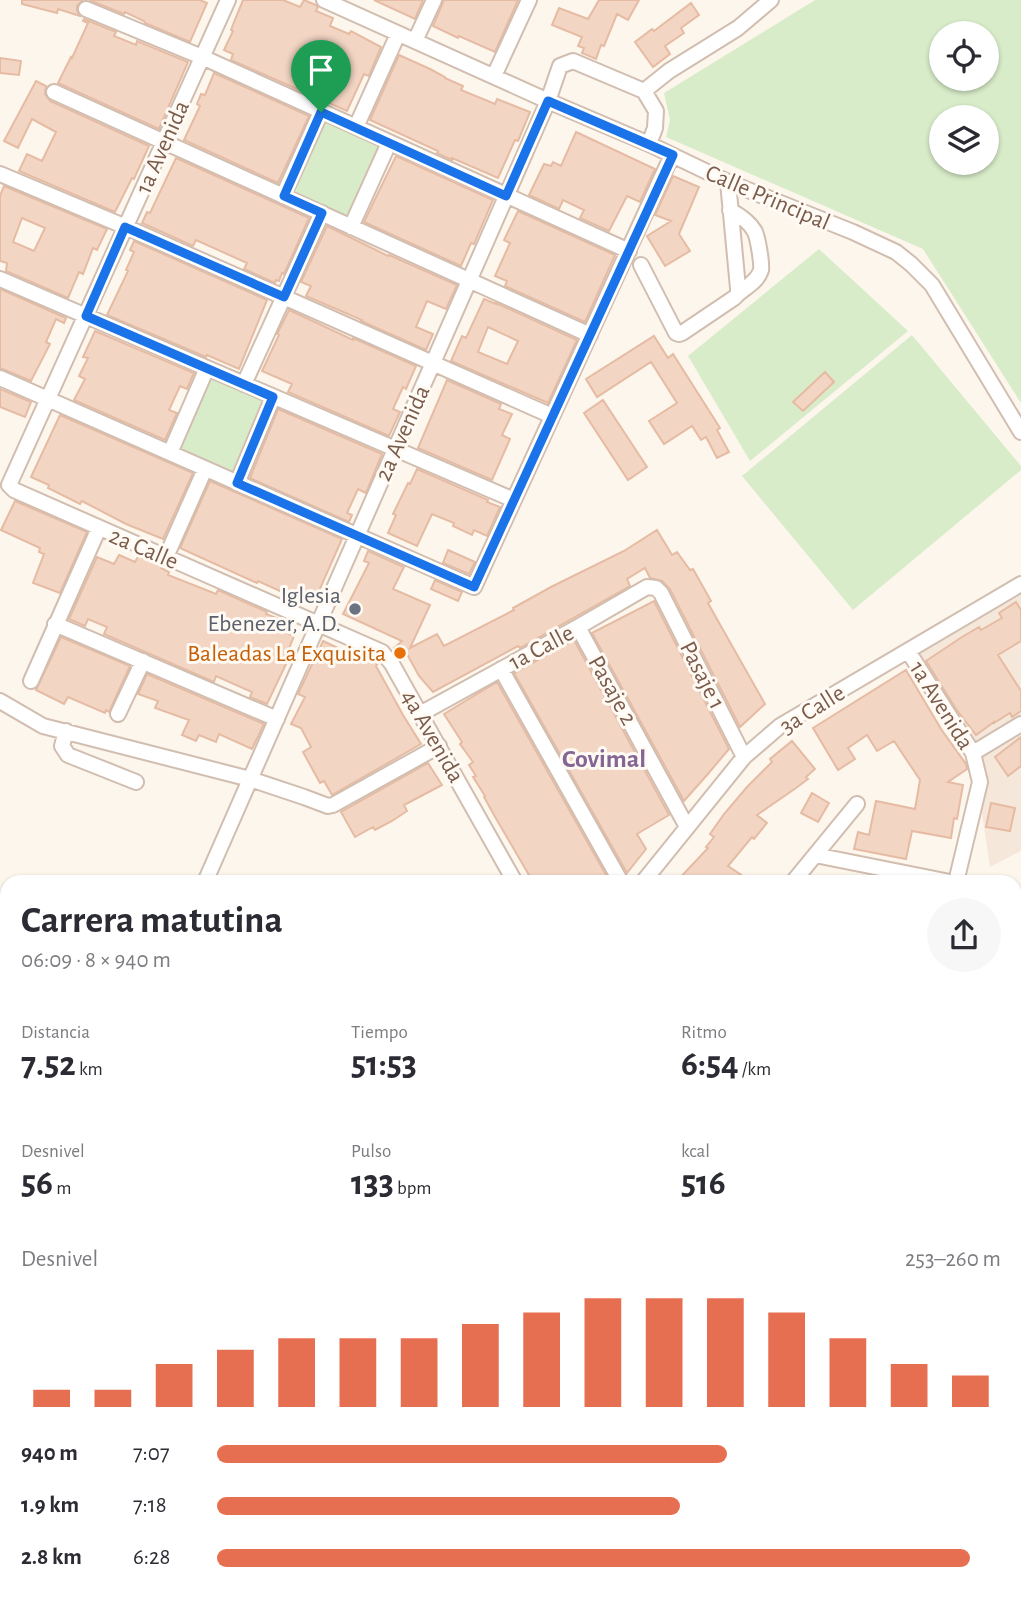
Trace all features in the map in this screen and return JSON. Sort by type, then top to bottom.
[{"type":"street","name":"1a Avenida","points":[[9,485],[228,0]]},
{"type":"street","points":[[415,41],[434,0]]},
{"type":"street","points":[[494,76],[529,0]]},
{"type":"street","points":[[649,144],[655,128],[656,111],[644,91],[669,71],[738,28],[771,0]]},
{"type":"street","name":"Calle Principal","points":[[331,1],[398,34],[649,144],[728,182],[896,252],[932,285],[1021,432]]},
{"type":"street","points":[[86,9],[202,57],[629,251]]},
{"type":"street","points":[[356,128],[398,34]]},
{"type":"street","name":"2a Avenida","points":[[208,875],[548,101],[560,66],[573,61],[644,91]]},
{"type":"street","points":[[54,92],[590,335]]},
{"type":"street","points":[[284,196],[321,112]]},
{"type":"street","points":[[351,226],[389,143]]},
{"type":"street","points":[[0,378],[474,587],[673,155]]},
{"type":"street","points":[[0,174],[552,416]]},
{"type":"street","points":[[728,182],[738,294]]},
{"type":"street","points":[[641,265],[679,334],[734,299],[755,281],[761,270],[755,232],[741,216],[730,210]]},
{"type":"street","points":[[244,384],[322,213]]},
{"type":"street","points":[[734,250],[760,255]]},
{"type":"street","points":[[0,279],[514,500]]},
{"type":"street","points":[[170,453],[207,368]]},
{"type":"street","points":[[237,483],[273,397]]},
{"type":"street","points":[[166,557],[205,469]]},
{"type":"street","name":"2a Calle","points":[[9,485],[14,490],[319,625]]},
{"type":"street","points":[[31,681],[99,528]]},
{"type":"street","name":"3a Calle","points":[[649,875],[744,757],[780,726],[1021,584]]},
{"type":"street","name":"1a Calle","points":[[420,714],[647,587],[656,587],[662,593]]},
{"type":"street","name":"Pasaje 1","points":[[662,593],[744,757]]},
{"type":"street","points":[[55,624],[277,719]]},
{"type":"street","name":"4a Avenida","points":[[319,625],[382,652],[392,664],[511,875]]},
{"type":"street","name":"Pasaje 2","points":[[578,627],[687,827]]},
{"type":"street","name":"1a Avenida","points":[[908,651],[974,753],[980,782],[958,875]]},
{"type":"street","points":[[118,714],[143,661]]},
{"type":"street","points":[[501,669],[617,875]]},
{"type":"street","points":[[0,701],[43,726],[250,779],[328,806],[439,746]]},
{"type":"street","points":[[974,753],[1021,724]]},
{"type":"street","points":[[66,731],[62,746],[68,755],[136,782]]},
{"type":"street","points":[[799,875],[857,804]]},
{"type":"street","points":[[815,855],[915,875]]},
{"type":"shaded area","points":[[1021,595],[1021,851],[990,867],[977,780],[916,654]]},
{"type":"green space","points":[[815,0],[1021,0],[1021,403],[923,249],[666,137],[670,120],[664,93]]},
{"type":"green space","points":[[324,118],[382,146],[348,219],[290,192]]},
{"type":"green space","points":[[819,249],[908,331],[750,461],[688,356]]},
{"type":"green space","points":[[912,335],[1021,466],[1021,470],[853,610],[742,476]]},
{"type":"green space","points":[[211,374],[266,398],[234,475],[178,451]]},
{"type":"building","points":[[22,0],[83,0],[77,6],[80,16],[58,9],[57,13],[22,4]]},
{"type":"building","points":[[89,0],[200,0],[207,3],[190,42],[125,12],[124,14]]},
{"type":"building","points":[[243,0],[283,0],[300,7],[304,0],[316,5],[316,11],[333,18],[330,26],[349,34],[351,31],[381,47],[369,76],[364,74],[347,111],[231,60],[233,54],[224,50]]},
{"type":"building","points":[[374,0],[423,0],[415,19]]},
{"type":"building","points":[[444,0],[518,0],[495,52],[433,26]]},
{"type":"building","points":[[599,0],[639,0],[628,20],[617,14],[596,59],[582,53],[584,48],[578,46],[582,37],[552,25],[559,8],[588,19]]},
{"type":"building","points":[[691,3],[699,15],[681,28],[684,33],[665,46],[670,54],[653,67],[635,42]]},
{"type":"building","points":[[84,19],[116,32],[114,36],[136,45],[137,41],[188,62],[159,129],[58,83],[88,23],[83,21]]},
{"type":"building","points":[[399,55],[463,86],[461,90],[495,104],[497,99],[530,112],[498,178],[452,160],[370,120]]},
{"type":"building","points":[[0,58],[21,61],[19,75],[0,73]]},
{"type":"building","points":[[214,73],[309,116],[278,183],[184,140],[200,106],[197,104],[201,94],[205,95]]},
{"type":"building","points":[[36,81],[46,86],[45,94],[50,101],[149,146],[115,212],[19,171],[27,154],[42,161],[56,132],[32,119],[18,148],[4,141]]},
{"type":"building","points":[[576,132],[655,169],[640,202],[627,196],[609,231],[580,218],[584,210],[563,200],[559,209],[529,195],[544,164],[551,166],[553,162],[561,166]]},
{"type":"building","points":[[396,156],[493,200],[461,266],[364,222]]},
{"type":"building","points":[[176,158],[309,218],[279,281],[276,280],[275,283],[244,269],[247,263],[196,240],[193,246],[142,223],[147,212],[150,213]]},
{"type":"building","points":[[673,176],[699,187],[679,234],[690,251],[665,266],[647,236],[671,221],[655,215]]},
{"type":"building","points":[[4,186],[107,229],[97,250],[93,248],[83,274],[79,272],[68,298],[6,271],[7,263],[0,261],[0,196]],"holes":[[[22,218],[45,228],[34,251],[13,242]]]},
{"type":"building","points":[[518,211],[615,255],[585,322],[505,286],[507,281],[495,276],[510,243],[504,240]]},
{"type":"building","points":[[327,226],[388,256],[457,285],[446,309],[427,301],[416,327],[433,334],[426,350],[306,296],[311,286],[301,282]]},
{"type":"building","points":[[134,241],[267,300],[239,369],[107,315],[128,271],[126,270],[134,252],[130,250]]},
{"type":"building","points":[[0,289],[66,318],[64,323],[56,319],[46,342],[50,344],[31,381],[0,368]]},
{"type":"building","points":[[484,299],[577,340],[548,403],[451,361],[462,336],[466,338]],"holes":[[[488,327],[518,341],[507,364],[478,352]]]},
{"type":"building","points":[[289,310],[416,366],[393,409],[400,412],[389,436],[288,392],[292,384],[262,371]]},
{"type":"building","points":[[95,331],[194,373],[187,389],[180,386],[169,410],[177,413],[165,440],[74,400],[85,379],[79,376],[88,358],[83,357]]},
{"type":"building","points":[[654,336],[668,358],[673,354],[720,428],[717,430],[729,452],[717,458],[706,437],[701,440],[692,426],[664,444],[649,421],[677,403],[651,362],[597,397],[586,379]]},
{"type":"building","points":[[825,372],[834,382],[803,411],[793,402]]},
{"type":"building","points":[[447,380],[501,404],[499,409],[512,414],[502,435],[510,439],[492,480],[418,448]]},
{"type":"building","points":[[0,389],[31,402],[25,417],[0,407]]},
{"type":"building","points":[[603,400],[647,467],[628,480],[584,413]]},
{"type":"building","points":[[278,409],[382,454],[366,493],[358,489],[347,513],[352,515],[349,522],[250,478]]},
{"type":"building","points":[[60,415],[193,473],[163,539],[126,524],[82,501],[80,504],[31,477]]},
{"type":"building","points":[[417,469],[500,507],[487,536],[474,530],[472,535],[453,526],[454,523],[432,514],[417,546],[388,533],[396,515],[393,514]]},
{"type":"building","points":[[210,481],[342,539],[315,600],[295,591],[293,597],[180,548]]},
{"type":"building","points":[[15,501],[87,532],[60,593],[33,583],[44,554],[39,552],[40,548],[1,530]]},
{"type":"building","points":[[657,530],[672,555],[677,552],[690,570],[693,569],[711,601],[708,603],[765,704],[740,727],[670,589],[662,581],[650,578],[645,568],[627,579],[630,586],[520,648],[518,646],[433,692],[419,676],[407,654],[404,659],[394,648],[402,641],[343,614],[369,563],[364,561],[368,551],[404,567],[393,589],[430,605],[410,648],[437,634],[444,646],[514,610],[513,608],[551,587],[624,551]]},
{"type":"building","points":[[448,550],[475,562],[469,574],[443,563]]},
{"type":"building","points":[[119,555],[135,562],[139,555],[162,566],[161,568],[169,572],[168,575],[216,594],[218,590],[277,618],[274,625],[294,636],[284,661],[287,662],[267,704],[250,697],[252,692],[216,676],[214,682],[104,634],[107,627],[88,619],[85,626],[69,619],[97,557],[114,564]]},
{"type":"building","points":[[435,580],[462,592],[458,601],[431,589]]},
{"type":"building","points":[[654,601],[729,749],[684,801],[592,633]]},
{"type":"building","points":[[1016,602],[1021,610],[1021,641],[998,655],[1021,691],[1021,711],[1012,717],[1010,713],[976,735],[926,661],[979,627],[981,630],[1002,618],[999,613]]},
{"type":"building","points":[[61,637],[130,666],[109,712],[106,710],[105,713],[68,697],[64,704],[36,690]]},
{"type":"building","points":[[574,640],[669,815],[637,834],[646,849],[627,873],[514,673]]},
{"type":"building","points":[[323,641],[355,656],[357,651],[376,660],[376,666],[421,744],[332,795],[324,781],[320,783],[303,752],[311,747],[301,728],[291,724],[305,697],[298,694]]},
{"type":"building","points":[[906,670],[967,769],[948,782],[963,785],[951,838],[912,831],[906,859],[854,849],[858,832],[869,835],[876,801],[915,809],[920,780],[894,741],[877,751],[867,735],[848,748],[855,759],[838,770],[813,728]]},
{"type":"building","points":[[147,674],[264,724],[252,749],[219,734],[216,742],[199,735],[196,741],[182,735],[189,720],[155,708],[158,701],[138,694]]},
{"type":"building","points":[[497,682],[606,875],[529,875],[473,777],[476,776],[469,765],[473,762],[444,714]]},
{"type":"building","points":[[1021,737],[1021,766],[1008,776],[995,757]]},
{"type":"building","points":[[792,741],[815,769],[806,777],[808,779],[757,815],[767,823],[728,866],[742,875],[683,875],[708,848],[706,847],[714,837],[710,834],[747,787],[772,762],[770,759]]},
{"type":"building","points":[[428,763],[442,785],[404,805],[407,811],[392,821],[355,837],[341,812]]},
{"type":"building","points":[[812,793],[829,803],[818,822],[801,813]]},
{"type":"building","points":[[991,803],[1015,808],[1010,831],[986,827]]},
{"type":"place","name":"Iglesia Ebenezer, A.D.","points":[[355,609]]},
{"type":"place","name":"Baleadas La Exquisita","points":[[400,653]]},
{"type":"district","name":"Covimal","points":[[604,758]]},
{"type":"route","points":[[548,101],[673,155],[474,587],[237,483],[273,397],[86,316],[125,227],[284,297],[322,213],[284,196],[321,112],[506,196],[548,101]]}]
